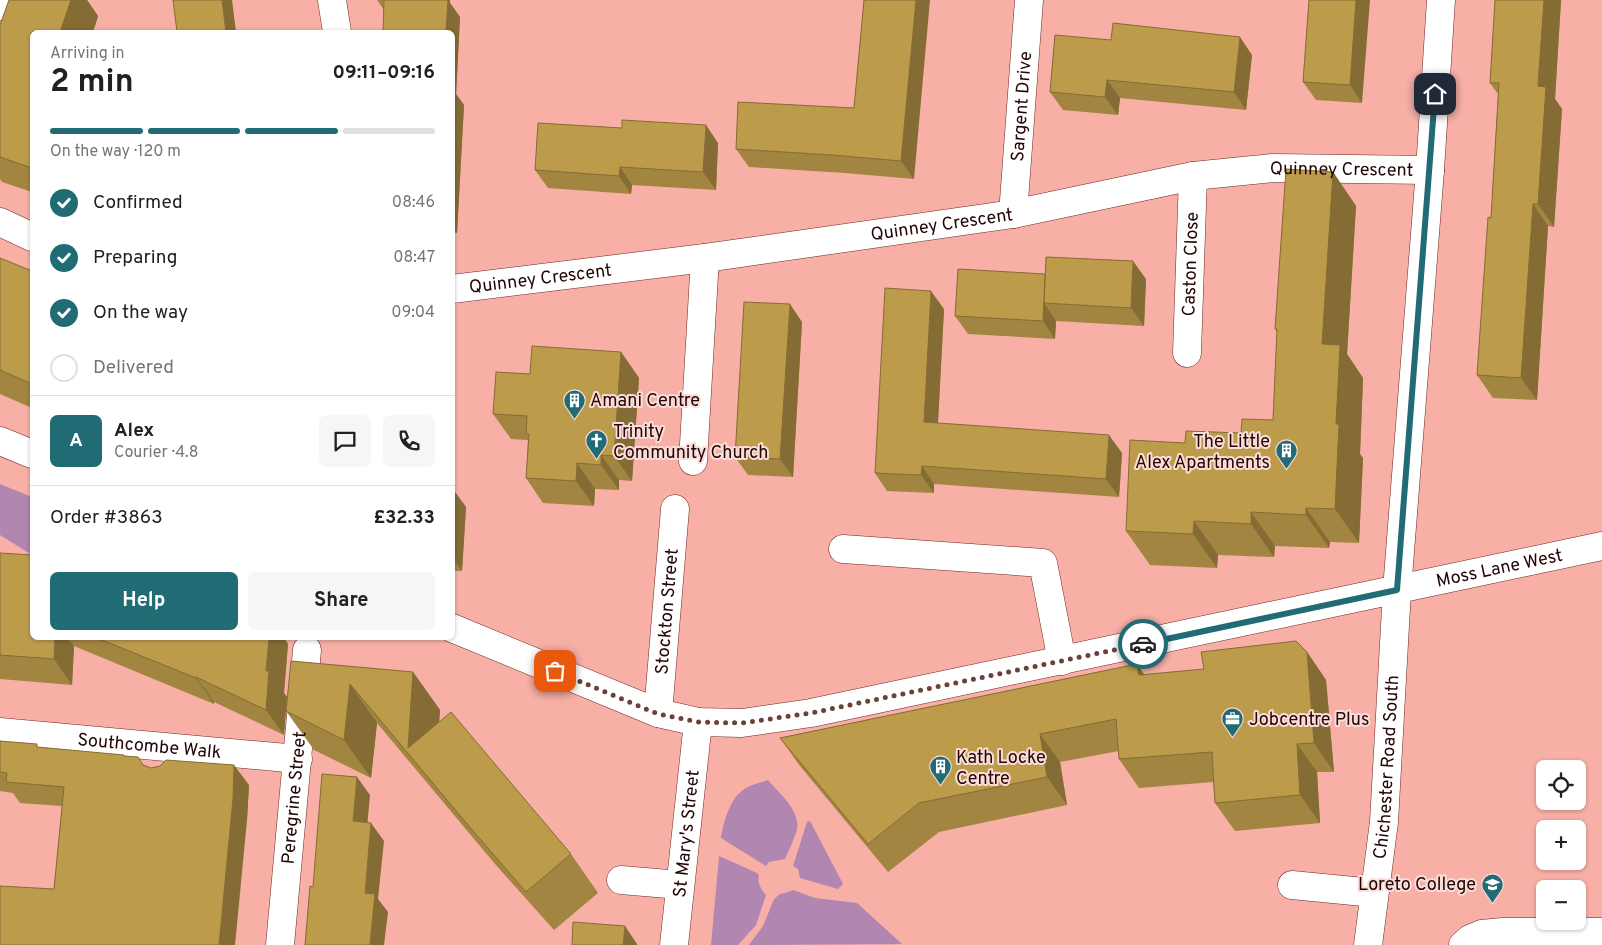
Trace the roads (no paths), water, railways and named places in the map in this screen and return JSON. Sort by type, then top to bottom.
[{"type":"street","points":[[0,6],[2,0]]},
{"type":"street","points":[[332,0],[337,30]]},
{"type":"street","name":"Sargent Drive","points":[[1013,214],[1029,0]]},
{"type":"street","name":"Chichester Road South","points":[[1368,945],[1384,822],[1397,590],[1442,0]]},
{"type":"street","name":"Quinney Crescent","points":[[455,289],[705,258],[1013,214],[1193,176],[1273,168],[1430,170]]},
{"type":"street","name":"Caston Close","points":[[1187,353],[1193,176]]},
{"type":"street","points":[[0,222],[30,236]]},
{"type":"street","points":[[693,460],[705,258]]},
{"type":"street","points":[[0,441],[30,453]]},
{"type":"street","name":"Stockton Street","points":[[658,714],[675,509]]},
{"type":"street","name":"Moss Lane West","points":[[455,629],[658,714],[698,722],[742,723],[811,713],[1602,546]]},
{"type":"street","points":[[843,549],[1043,563],[1062,661]]},
{"type":"street","name":"Peregrine Street","points":[[280,945],[307,650]]},
{"type":"street","name":"St Mary's Street","points":[[674,945],[698,722]]},
{"type":"street","name":"Southcombe Walk","points":[[0,732],[168,761],[298,760]]},
{"type":"street","points":[[621,880],[680,885]]},
{"type":"street","points":[[1292,885],[1374,893]]},
{"type":"street","points":[[1463,945],[1470,939],[1482,934],[1503,932],[1602,932]]},
{"type":"place","name":"Amani Centre","points":[[574,419]]},
{"type":"place","name":"Trinity Community Church","points":[[597,460]]},
{"type":"place","name":"The Little Alex Apartments","points":[[1286,470]]},
{"type":"place","name":"Jobcentre Plus","points":[[1233,738]]},
{"type":"place","name":"Kath Locke Centre","points":[[940,786]]},
{"type":"place","name":"Loreto College","points":[[1492,903]]}]
